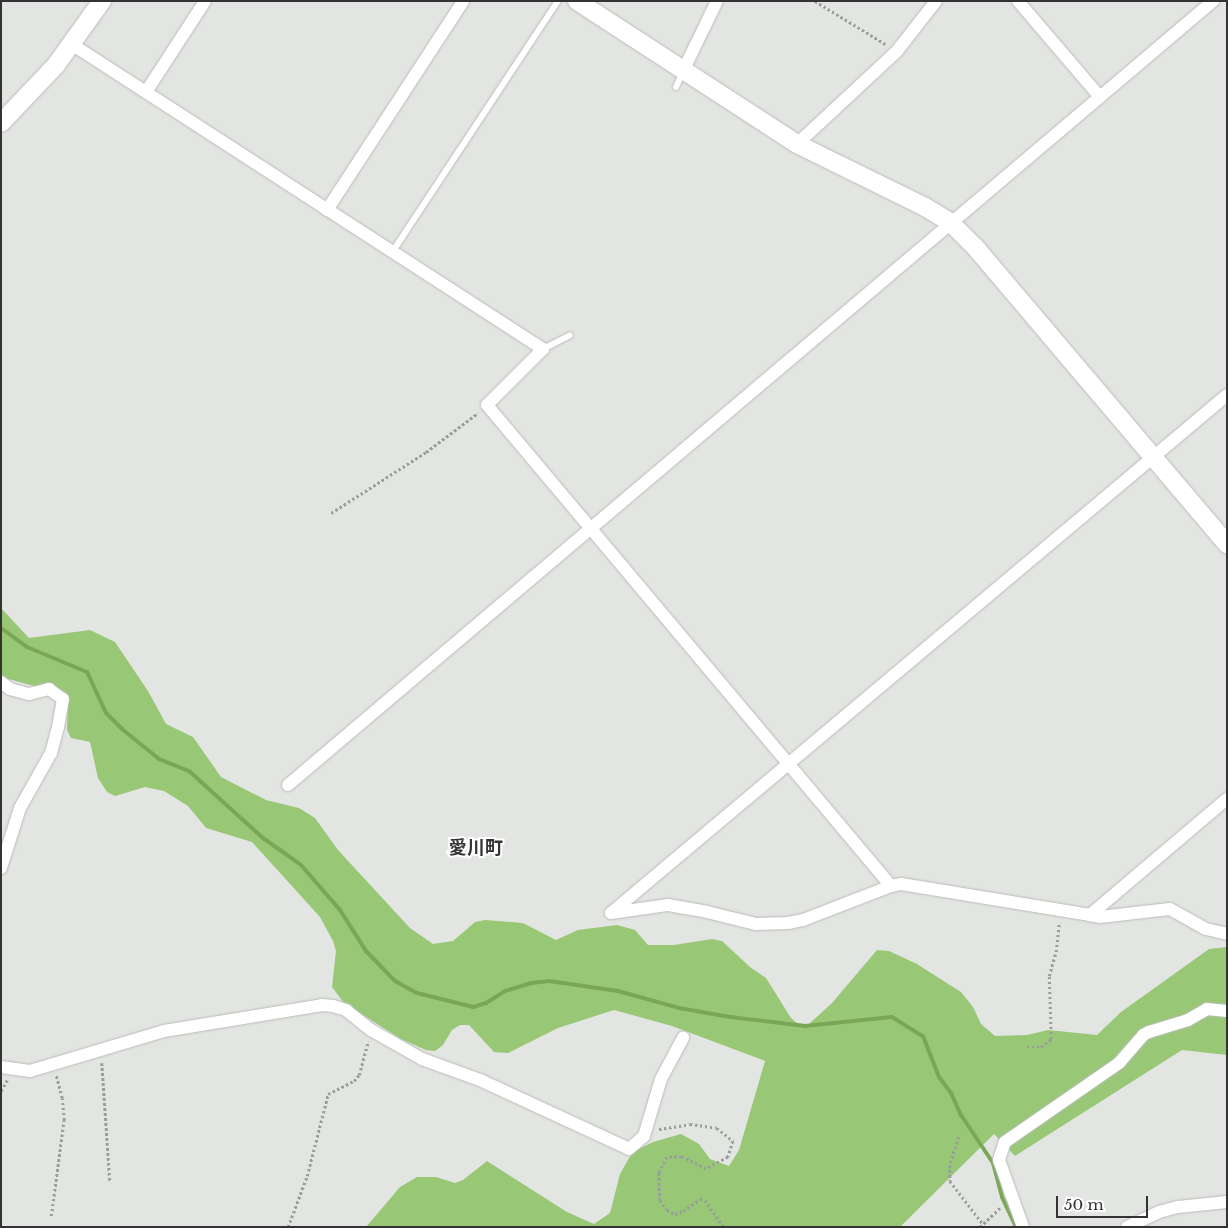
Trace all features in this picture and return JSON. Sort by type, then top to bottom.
[{"type":"street","points":[[146,92],[205,1]]},
{"type":"street","points":[[327,210],[463,1]]},
{"type":"street","points":[[578,1],[797,144],[925,207],[950,222],[975,246],[1227,544]]},
{"type":"street","points":[[683,71],[717,1]]},
{"type":"street","points":[[797,144],[897,51],[936,1]]},
{"type":"street","points":[[1018,1],[1100,97]]},
{"type":"street","points":[[288,784],[1213,1]]},
{"type":"street","points":[[1,123],[49,74],[73,45],[102,2]]},
{"type":"street","points":[[73,45],[543,349],[487,405],[891,886]]},
{"type":"street","points":[[1227,395],[611,913],[668,905],[756,924],[788,923],[803,920],[900,884],[1059,912],[1100,917],[1170,910],[1206,929],[1227,934]]},
{"type":"street","points":[[1,682],[10,689],[29,694],[49,689],[56,692],[62,699],[58,728],[51,753],[20,808],[1,868]]},
{"type":"street","points":[[1090,915],[1227,799]]},
{"type":"street","points":[[1,1067],[21,1072],[30,1071],[164,1031],[322,1004],[346,1010],[371,1030],[422,1059],[480,1080],[629,1149],[644,1136],[661,1079],[683,1038]]},
{"type":"street","points":[[1023,1227],[999,1160],[1005,1142],[1119,1063],[1142,1035],[1188,1020],[1207,1009],[1227,1011]]},
{"type":"street","points":[[1127,1227],[1159,1212],[1178,1207],[1227,1202]]},
{"type":"lane","points":[[392,251],[558,1]]},
{"type":"lane","points":[[676,87],[683,71]]},
{"type":"lane","points":[[543,349],[570,335]]},
{"type":"path","points":[[815,1],[897,51]]},
{"type":"path","points":[[331,513],[426,452],[487,405]]},
{"type":"path","points":[[1027,1047],[1041,1047],[1051,1039],[1049,976],[1056,952],[1059,912]]},
{"type":"path","points":[[288,1227],[307,1176],[328,1094],[354,1081],[359,1075],[371,1030]]},
{"type":"path","points":[[101,1049],[110,1181]]},
{"type":"path","points":[[51,1216],[64,1120],[62,1098],[52,1065]]},
{"type":"path","points":[[644,1136],[661,1128],[690,1124],[717,1128],[733,1140],[728,1157],[706,1169],[682,1157],[667,1157],[660,1173],[660,1200],[667,1210],[675,1214],[700,1199],[705,1200],[724,1227]]},
{"type":"path","points":[[959,1137],[950,1164],[950,1181],[981,1225],[1001,1206],[1012,1200]]},
{"type":"green space","points":[[1,608],[29,638],[90,630],[115,642],[148,691],[166,724],[193,737],[221,777],[266,800],[299,808],[315,818],[338,850],[410,928],[433,944],[453,941],[475,922],[485,920],[523,923],[556,940],[578,930],[617,925],[635,930],[648,945],[674,945],[712,939],[722,941],[750,967],[766,978],[791,1018],[798,1024],[808,1025],[832,1003],[877,950],[889,951],[917,964],[961,992],[973,1007],[981,1024],[995,1036],[1027,1035],[1048,1030],[1097,1035],[1121,1012],[1209,949],[1227,947],[1227,1055],[1182,1050],[1015,1156],[994,1134],[900,1227],[366,1227],[400,1187],[417,1177],[436,1177],[455,1183],[463,1180],[487,1161],[567,1212],[594,1224],[610,1213],[620,1174],[629,1158],[635,1151],[653,1142],[681,1134],[699,1144],[710,1159],[729,1166],[739,1150],[765,1061],[672,1026],[614,1010],[558,1028],[508,1053],[494,1052],[469,1025],[460,1025],[452,1030],[443,1045],[435,1051],[426,1050],[401,1039],[344,1003],[332,987],[336,951],[333,941],[320,917],[252,842],[206,828],[188,806],[164,791],[145,787],[115,796],[107,792],[98,778],[90,742],[71,738],[67,730],[68,701],[53,691],[1,677]]},
{"type":"waterway","points":[[1,628],[27,647],[87,672],[106,713],[122,729],[159,759],[189,771],[263,838],[301,865],[340,910],[366,951],[395,981],[417,993],[473,1007],[486,1003],[505,991],[531,983],[549,981],[618,991],[679,1008],[730,1017],[805,1026],[892,1017],[923,1036],[939,1077],[951,1093],[961,1115],[993,1163],[1002,1197],[1016,1227]]},
{"type":"district","name":"愛川町","points":[[476,848]]}]
